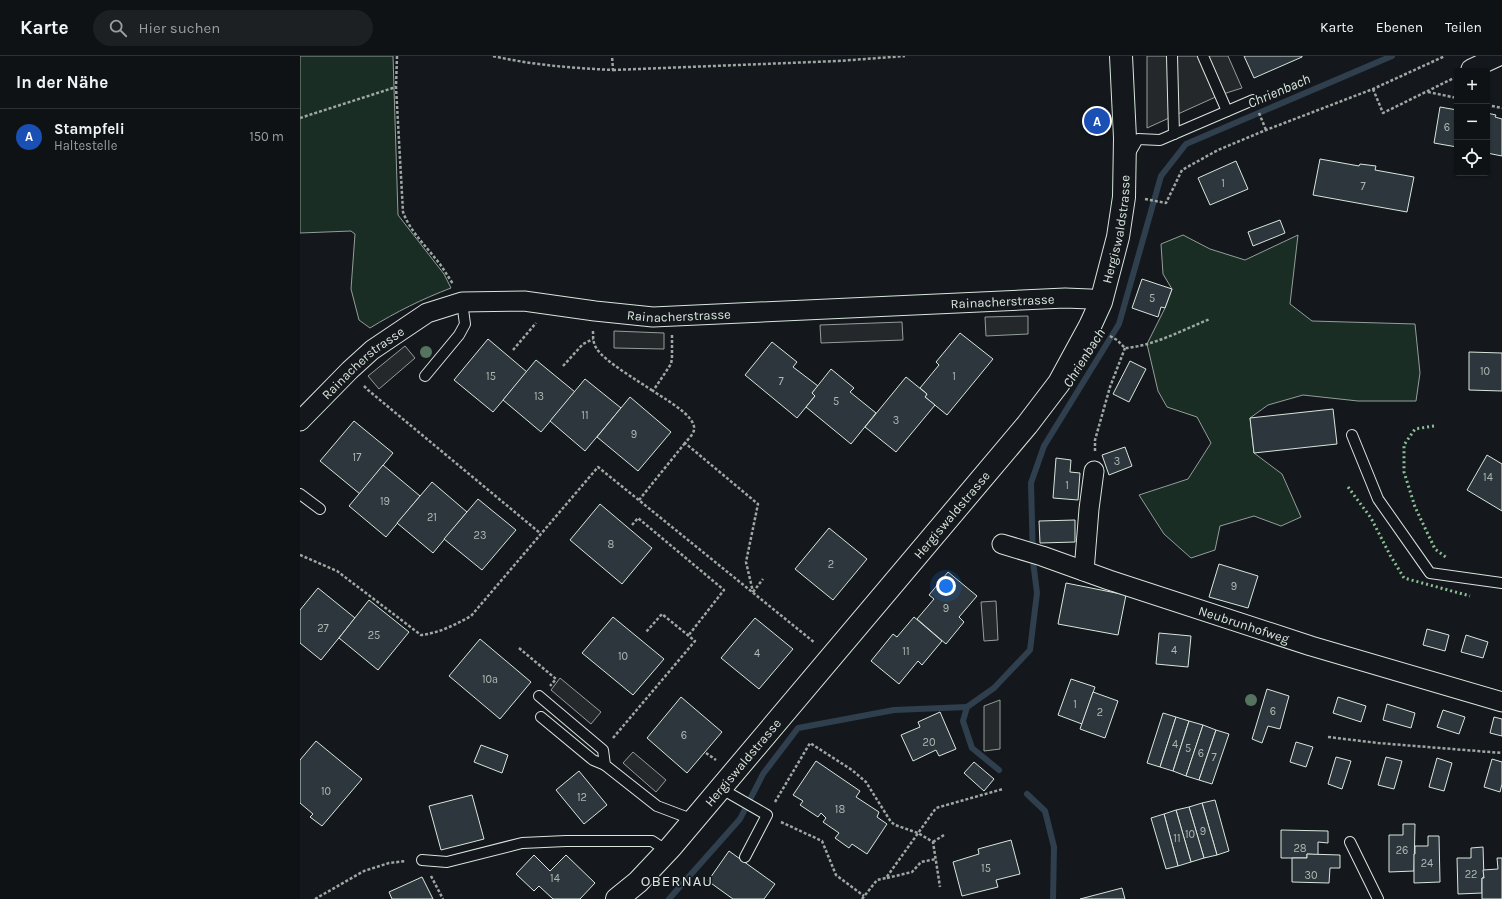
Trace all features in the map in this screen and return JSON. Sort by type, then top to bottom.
[{"type":"street","name":"Hergiswaldstrasse","points":[[617,899],[638,882],[694,820],[727,793],[1027,425],[1059,383],[1090,326],[1101,302],[1118,237],[1124,197],[1125,138],[1121,56]]},
{"type":"street","points":[[1474,68],[1499,56]]},
{"type":"street","name":"Rainacherstrasse","points":[[300,421],[350,370],[372,350],[427,313],[462,302],[524,301],[653,317],[1065,298],[1090,299],[1101,302]]},
{"type":"street","points":[[1084,572],[1089,509],[1094,471]]},
{"type":"street","name":"Neubrunhofweg","points":[[1002,544],[1034,553],[1084,572],[1311,646],[1502,702]]},
{"type":"lane","points":[[1172,56],[1174,134]]},
{"type":"lane","points":[[1202,56],[1227,111]]},
{"type":"lane","points":[[1124,162],[1138,139],[1160,140],[1253,100]]},
{"type":"lane","points":[[425,376],[459,335],[465,324],[462,302]]},
{"type":"lane","points":[[1352,435],[1378,499],[1430,573],[1502,584]]},
{"type":"lane","points":[[300,494],[320,509]]},
{"type":"lane","points":[[539,696],[603,750],[605,765]]},
{"type":"lane","points":[[541,717],[593,760],[605,765],[657,806],[694,820]]},
{"type":"lane","points":[[727,793],[764,814],[745,857]]},
{"type":"lane","points":[[422,860],[447,862],[522,842],[652,842],[667,851]]},
{"type":"lane","points":[[1350,842],[1378,899]]},
{"type":"path","points":[[397,56],[396,87],[403,212],[405,220],[457,290],[462,302]]},
{"type":"path","points":[[492,56],[518,62],[559,67],[613,70],[830,61],[905,56]]},
{"type":"path","points":[[612,56],[613,70]]},
{"type":"path","points":[[1148,199],[1166,203],[1182,170],[1218,150],[1373,88],[1445,56]]},
{"type":"path","points":[[1373,88],[1383,113],[1454,78]]},
{"type":"path","points":[[300,118],[396,87]]},
{"type":"path","points":[[1428,92],[1454,97]]},
{"type":"path","points":[[1490,106],[1502,108]]},
{"type":"path","points":[[1263,123],[1266,130]]},
{"type":"path","points":[[1124,348],[1150,344],[1210,319]]},
{"type":"path","points":[[513,350],[536,322]]},
{"type":"path","points":[[593,329],[597,351],[614,365],[677,407],[692,419],[694,426],[694,432],[639,500]]},
{"type":"path","points":[[653,391],[671,364],[672,329]]},
{"type":"path","points":[[1106,333],[1117,340],[1124,348]]},
{"type":"path","points":[[563,366],[583,344],[594,339]]},
{"type":"path","points":[[1094,471],[1095,440],[1110,387],[1124,348]]},
{"type":"path","points":[[360,380],[368,390],[540,533]]},
{"type":"path","points":[[685,443],[758,504],[746,562],[753,592]]},
{"type":"path","points":[[300,555],[337,571],[421,635],[431,634],[452,626],[471,616],[540,533],[598,467],[820,648]]},
{"type":"path","points":[[632,525],[638,518],[724,590],[688,636]]},
{"type":"path","points":[[753,592],[763,579]]},
{"type":"path","points":[[603,750],[695,641],[662,614],[646,632]]},
{"type":"path","points":[[519,648],[556,679],[539,696]]},
{"type":"path","points":[[1328,737],[1378,743],[1502,753]]},
{"type":"path","points":[[864,896],[836,875],[822,841],[764,814],[810,743],[852,770],[866,782],[891,822],[895,825],[918,833],[933,842],[940,887]]},
{"type":"path","points":[[706,753],[715,759]]},
{"type":"path","points":[[886,878],[936,808],[1003,790]]},
{"type":"path","points":[[933,842],[944,835]]},
{"type":"path","points":[[315,899],[364,871],[389,863],[422,860],[442,899]]},
{"type":"path","points":[[862,899],[877,880],[912,872],[921,862],[936,860]]},
{"type":"green space","points":[[300,56],[393,56],[398,215],[444,274],[451,288],[409,306],[370,328],[359,320],[351,289],[355,234],[351,231],[300,233]]},
{"type":"green space","points":[[1183,235],[1210,249],[1245,260],[1298,235],[1290,304],[1312,321],[1415,324],[1420,373],[1416,401],[1358,401],[1303,395],[1268,405],[1250,418],[1254,453],[1282,474],[1301,517],[1281,526],[1254,516],[1220,526],[1215,550],[1191,558],[1164,534],[1139,495],[1188,479],[1211,443],[1197,417],[1167,407],[1158,391],[1147,344],[1165,308],[1172,289],[1163,274],[1161,244]]},
{"type":"shaded area","points":[[1147,56],[1228,56],[1242,88],[1220,95],[1147,128]]},
{"type":"shaded area","points":[[1028,316],[1028,334],[986,336],[985,317]]},
{"type":"shaded area","points":[[902,322],[903,340],[821,343],[820,325]]},
{"type":"shaded area","points":[[614,331],[664,333],[664,349],[614,348]]},
{"type":"shaded area","points":[[405,346],[415,358],[379,389],[368,376]]},
{"type":"shaded area","points":[[996,601],[998,640],[984,641],[981,602]]},
{"type":"shaded area","points":[[560,678],[601,712],[591,724],[551,690]]},
{"type":"shaded area","points":[[1000,700],[1000,749],[984,751],[984,706]]},
{"type":"shaded area","points":[[633,752],[666,780],[656,792],[623,763]]},
{"type":"building","points":[[1244,56],[1302,56],[1302,57],[1254,78]]},
{"type":"building","points":[[1440,107],[1454,109],[1454,146],[1434,143]]},
{"type":"building","points":[[1490,114],[1496,115],[1495,117],[1502,119],[1502,156],[1490,154]]},
{"type":"building","points":[[1320,159],[1359,166],[1360,164],[1376,166],[1375,170],[1414,177],[1407,212],[1313,195]]},
{"type":"building","points":[[1236,161],[1248,189],[1210,205],[1198,178]]},
{"type":"building","points":[[1280,220],[1285,233],[1253,246],[1248,232]]},
{"type":"building","points":[[1142,279],[1172,289],[1165,308],[1161,307],[1158,317],[1132,308]]},
{"type":"building","points":[[960,333],[993,359],[947,415],[925,397],[927,394],[920,388],[939,365],[936,362]]},
{"type":"building","points":[[488,339],[527,372],[493,412],[454,380]]},
{"type":"building","points":[[772,342],[797,362],[793,367],[818,386],[812,393],[815,396],[797,418],[745,375]]},
{"type":"building","points":[[1469,352],[1502,353],[1502,391],[1469,390]]},
{"type":"building","points":[[536,360],[575,392],[541,432],[503,400]]},
{"type":"building","points":[[1130,361],[1146,369],[1129,402],[1113,394]]},
{"type":"building","points":[[831,369],[854,388],[850,392],[876,413],[851,444],[806,407],[815,396],[812,393]]},
{"type":"building","points":[[906,377],[927,394],[925,397],[935,405],[896,452],[865,427]]},
{"type":"building","points":[[585,379],[621,408],[585,451],[550,421]]},
{"type":"building","points":[[630,397],[671,432],[638,471],[597,437]]},
{"type":"building","points":[[1333,409],[1337,444],[1254,453],[1250,418]]},
{"type":"building","points":[[354,421],[393,453],[360,494],[320,461]]},
{"type":"building","points":[[1125,447],[1132,466],[1109,475],[1102,455]]},
{"type":"building","points":[[1487,455],[1502,464],[1502,511],[1467,490]]},
{"type":"building","points":[[1056,458],[1071,460],[1070,472],[1080,473],[1078,500],[1053,498]]},
{"type":"building","points":[[383,465],[420,496],[386,537],[349,506]]},
{"type":"building","points":[[432,482],[467,512],[433,553],[397,523]]},
{"type":"building","points":[[478,499],[516,530],[482,570],[444,539]]},
{"type":"building","points":[[600,504],[652,548],[622,584],[570,540]]},
{"type":"building","points":[[1075,520],[1075,542],[1040,543],[1039,521]]},
{"type":"building","points":[[829,528],[867,559],[833,600],[795,569]]},
{"type":"building","points":[[1219,564],[1258,576],[1248,608],[1209,597]]},
{"type":"building","points":[[948,572],[977,596],[959,617],[964,622],[946,644],[917,619],[934,599],[929,595]]},
{"type":"building","points":[[1066,583],[1126,595],[1118,635],[1058,624]]},
{"type":"building","points":[[318,588],[355,618],[321,660],[300,643],[300,610]]},
{"type":"building","points":[[369,600],[409,632],[378,670],[339,638]]},
{"type":"building","points":[[613,617],[664,659],[633,695],[582,653]]},
{"type":"building","points":[[914,617],[942,641],[922,665],[918,661],[899,684],[871,661],[893,634],[897,637]]},
{"type":"building","points":[[755,618],[793,649],[759,689],[721,658]]},
{"type":"building","points":[[1427,629],[1449,635],[1445,651],[1423,645]]},
{"type":"building","points":[[1159,633],[1191,636],[1188,667],[1156,664]]},
{"type":"building","points":[[1466,635],[1488,642],[1483,658],[1461,652]]},
{"type":"building","points":[[480,639],[531,682],[500,719],[449,676]]},
{"type":"building","points":[[1071,679],[1095,687],[1082,724],[1058,715]]},
{"type":"building","points":[[1267,689],[1289,696],[1280,729],[1268,726],[1262,743],[1252,739]]},
{"type":"building","points":[[1093,692],[1118,701],[1105,738],[1080,729]]},
{"type":"building","points":[[681,697],[722,732],[687,773],[647,738]]},
{"type":"building","points":[[1338,697],[1366,706],[1361,722],[1333,713]]},
{"type":"building","points":[[1387,704],[1415,713],[1411,728],[1383,720]]},
{"type":"building","points":[[1443,710],[1465,717],[1459,734],[1437,727]]},
{"type":"building","points":[[940,712],[956,749],[939,756],[936,750],[913,761],[901,735],[920,727],[918,722]]},
{"type":"building","points":[[1163,713],[1176,717],[1160,767],[1147,763]]},
{"type":"building","points":[[1176,717],[1189,721],[1173,771],[1160,767]]},
{"type":"building","points":[[1494,717],[1502,719],[1502,736],[1490,733]]},
{"type":"building","points":[[1189,721],[1203,725],[1186,776],[1173,771]]},
{"type":"building","points":[[1203,725],[1216,730],[1199,780],[1186,776]]},
{"type":"building","points":[[1216,730],[1229,734],[1212,784],[1199,780]]},
{"type":"building","points":[[316,741],[362,779],[322,826],[310,817],[313,814],[300,803],[300,760]]},
{"type":"building","points":[[1296,742],[1313,747],[1306,767],[1290,762]]},
{"type":"building","points":[[481,745],[508,755],[502,773],[474,762]]},
{"type":"building","points":[[1336,757],[1351,761],[1342,789],[1328,784]]},
{"type":"building","points":[[1386,757],[1402,761],[1394,789],[1378,785]]},
{"type":"building","points":[[1437,758],[1452,763],[1444,791],[1429,787]]},
{"type":"building","points":[[1492,759],[1502,762],[1502,784],[1500,792],[1484,787]]},
{"type":"building","points":[[816,761],[860,791],[856,797],[879,812],[877,817],[887,824],[867,854],[852,844],[849,848],[835,838],[839,833],[823,822],[826,818],[821,813],[818,817],[800,805],[803,801],[793,795]]},
{"type":"building","points":[[974,762],[994,779],[984,791],[964,773]]},
{"type":"building","points":[[579,771],[607,805],[584,824],[556,790]]},
{"type":"building","points":[[472,795],[484,839],[441,850],[429,806]]},
{"type":"building","points":[[1215,800],[1229,851],[1217,855],[1202,803]]},
{"type":"building","points":[[1202,803],[1217,855],[1204,858],[1189,807]]},
{"type":"building","points":[[1189,807],[1204,858],[1191,862],[1176,810]]},
{"type":"building","points":[[1176,810],[1191,862],[1178,866],[1164,814]]},
{"type":"building","points":[[1164,814],[1178,866],[1166,869],[1151,818]]},
{"type":"building","points":[[1403,824],[1415,824],[1414,871],[1389,872],[1389,835],[1403,835]]},
{"type":"building","points":[[1281,830],[1328,831],[1328,843],[1318,842],[1318,855],[1307,854],[1307,858],[1281,858]]},
{"type":"building","points":[[1428,836],[1439,836],[1440,882],[1414,883],[1415,846],[1428,846]]},
{"type":"building","points":[[1011,840],[1020,874],[996,880],[998,887],[962,896],[953,862],[979,854],[978,849]]},
{"type":"building","points":[[1483,847],[1484,878],[1482,878],[1482,893],[1458,894],[1457,858],[1471,858],[1471,848]]},
{"type":"building","points":[[729,851],[775,884],[764,899],[733,899],[708,881]]},
{"type":"building","points":[[1307,854],[1340,855],[1340,868],[1330,868],[1329,883],[1292,882],[1292,858],[1307,858]]},
{"type":"building","points":[[534,855],[550,871],[566,855],[595,883],[580,899],[553,899],[539,886],[534,891],[516,874]]},
{"type":"building","points":[[1497,858],[1502,858],[1502,899],[1482,899],[1482,878],[1484,878],[1483,870],[1498,869]]},
{"type":"building","points":[[422,877],[433,899],[392,899],[389,892]]},
{"type":"building","points":[[1122,888],[1125,899],[1080,899]]},
{"type":"waterway","name":"Chrienbach","points":[[999,770],[972,748],[963,721],[967,707],[994,688],[1030,650],[1037,593],[1033,561],[1031,483],[1044,446],[1119,324],[1161,176],[1186,144],[1392,56]]},
{"type":"waterway","points":[[669,899],[740,819],[763,774],[798,728],[894,710],[967,707]]},
{"type":"waterway","name":"Chrienbach","points":[[1027,794],[1045,811],[1054,847],[1053,899]]},
{"type":"hedge","points":[[1434,426],[1415,429],[1404,445],[1404,472],[1415,507],[1435,549],[1447,558]]},
{"type":"hedge","points":[[1348,487],[1371,518],[1404,578],[1470,596]]},
{"type":"place","name":"Stampfeli","points":[[1097,121]]},
{"type":"district","name":"OBERNAU","points":[[677,881]]}]
